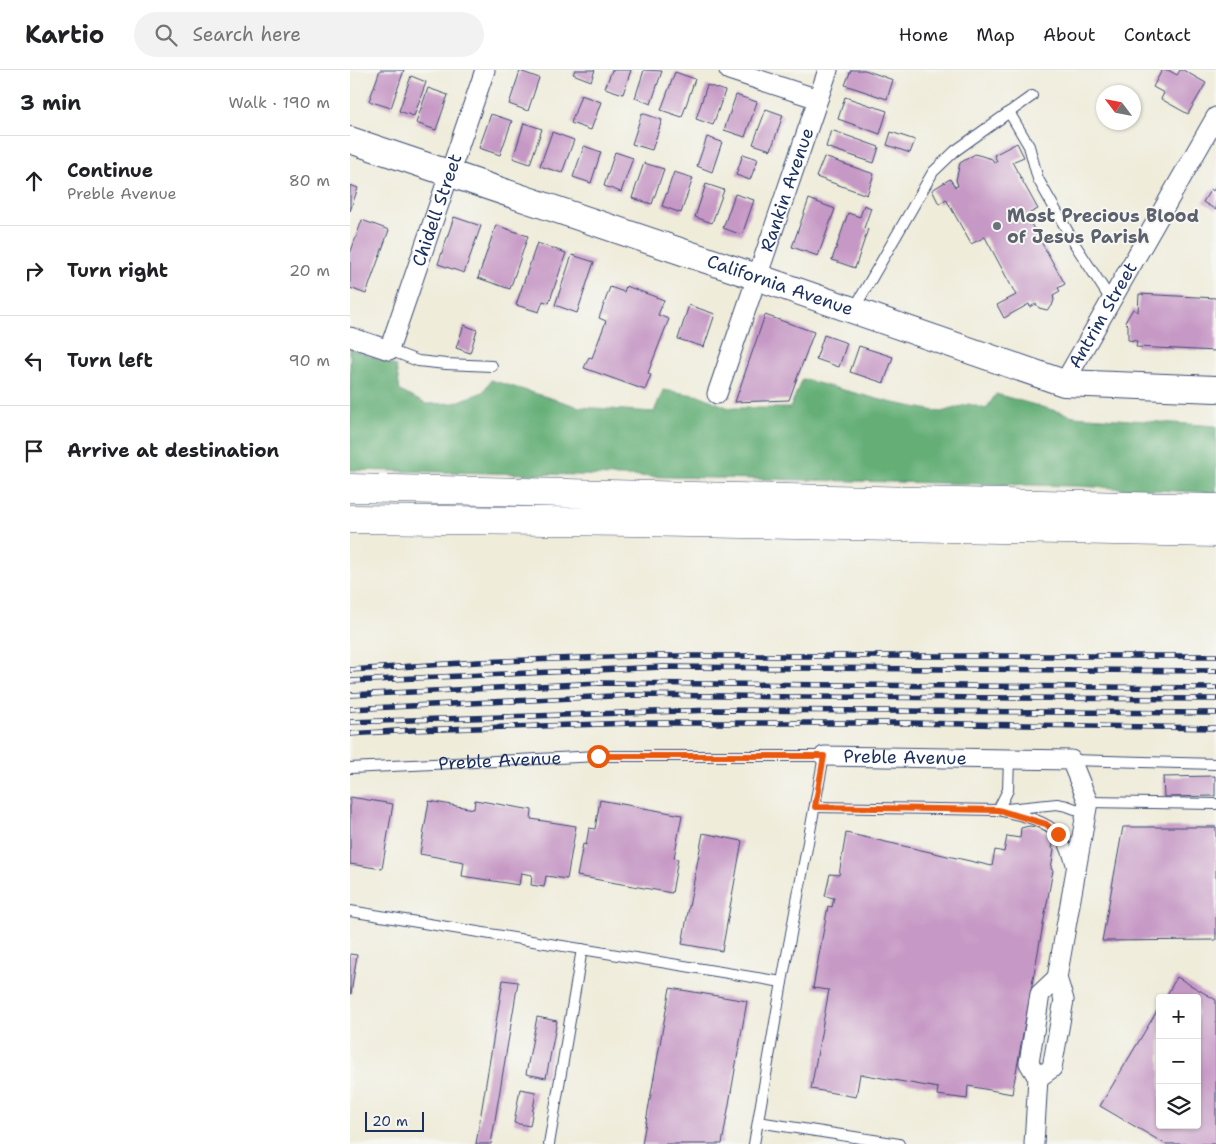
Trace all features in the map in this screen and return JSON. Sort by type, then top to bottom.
[{"type":"highway","points":[[350,488],[1216,508]]},
{"type":"highway","points":[[350,519],[653,522],[1216,533]]},
{"type":"street","name":"Chidell Street","points":[[389,350],[485,70]]},
{"type":"street","points":[[730,70],[818,100]]},
{"type":"street","name":"Rankin Avenue","points":[[717,394],[828,70]]},
{"type":"street","name":"Antrim Street","points":[[1064,383],[1216,117]]},
{"type":"street","name":"California Avenue","points":[[350,140],[1064,383],[1216,389]]},
{"type":"street","points":[[350,336],[389,350]]},
{"type":"street","name":"Preble Avenue","points":[[824,756],[1071,760]]},
{"type":"street","points":[[1034,1144],[1038,1078],[1029,1063],[1040,994],[1057,978],[1087,808],[1071,760]]},
{"type":"lane","points":[[854,310],[933,172],[956,151],[1032,96]]},
{"type":"lane","points":[[1009,112],[1029,146],[1038,179],[1076,246],[1111,300]]},
{"type":"lane","points":[[389,350],[418,361],[492,366]]},
{"type":"lane","name":"Preble Avenue","points":[[350,768],[598,756],[824,756]]},
{"type":"lane","points":[[754,1144],[824,756]]},
{"type":"lane","points":[[998,810],[1008,790],[1009,759]]},
{"type":"lane","points":[[1071,760],[1216,764]]},
{"type":"lane","points":[[815,807],[998,810],[1057,804],[1087,808],[1216,804]]},
{"type":"lane","points":[[998,810],[1046,824],[1058,834],[1065,846],[1075,876]]},
{"type":"lane","points":[[350,911],[782,982]]},
{"type":"lane","points":[[549,1144],[582,949]]},
{"type":"lane","points":[[758,1122],[899,1144]]},
{"type":"green space","points":[[350,349],[396,366],[400,391],[426,404],[454,403],[483,392],[491,380],[580,407],[654,412],[663,390],[701,396],[729,408],[790,408],[802,379],[889,402],[941,412],[969,404],[986,409],[996,394],[1074,416],[1216,426],[1216,493],[1074,486],[350,470]]},
{"type":"building","points":[[380,70],[404,70],[391,108],[369,101]]},
{"type":"building","points":[[575,70],[595,70],[591,81],[573,74]]},
{"type":"building","points":[[612,70],[631,70],[623,94],[605,88]]},
{"type":"building","points":[[644,70],[662,71],[651,104],[635,98]]},
{"type":"building","points":[[851,70],[865,70],[893,80],[887,99],[845,85]]},
{"type":"building","points":[[1162,70],[1168,70],[1177,75],[1180,70],[1183,70],[1206,83],[1188,114],[1161,99],[1164,93],[1153,87]]},
{"type":"building","points":[[520,71],[539,78],[528,111],[509,104]]},
{"type":"building","points":[[675,72],[695,79],[682,117],[661,110]]},
{"type":"building","points":[[411,76],[426,82],[414,116],[399,111]]},
{"type":"building","points":[[707,85],[725,91],[713,125],[696,119]]},
{"type":"building","points":[[428,88],[448,95],[436,130],[416,123]]},
{"type":"building","points":[[581,95],[601,102],[591,130],[571,123]]},
{"type":"building","points":[[736,95],[757,102],[745,137],[724,130]]},
{"type":"building","points":[[845,97],[887,111],[880,134],[838,119]]},
{"type":"building","points":[[766,109],[783,115],[771,150],[753,144]]},
{"type":"building","points":[[642,113],[662,120],[652,150],[632,144]]},
{"type":"building","points":[[491,114],[512,121],[500,155],[479,148]]},
{"type":"building","points":[[524,123],[542,129],[530,164],[513,158]]},
{"type":"building","points":[[831,130],[879,147],[874,163],[826,147]]},
{"type":"building","points":[[552,132],[574,140],[562,173],[540,166]]},
{"type":"building","points":[[891,132],[915,140],[910,153],[887,145]]},
{"type":"building","points":[[707,137],[722,142],[712,172],[697,166]]},
{"type":"building","name":"Most Precious Blood of Jesus Parish","points":[[1017,143],[1024,157],[1012,162],[1038,209],[1026,215],[1065,284],[1058,288],[1060,291],[1053,295],[1052,306],[1047,310],[1039,308],[1036,304],[1030,307],[1029,304],[1004,318],[997,305],[1016,295],[985,237],[971,244],[946,199],[939,204],[932,190],[950,179],[955,187],[958,186],[956,180],[960,163],[975,154],[992,159],[994,162],[997,161],[994,155]]},
{"type":"building","points":[[584,146],[601,152],[591,183],[573,177]]},
{"type":"building","points":[[615,152],[633,158],[621,192],[604,186]]},
{"type":"building","points":[[743,154],[758,159],[750,180],[736,175]]},
{"type":"building","points":[[824,157],[874,174],[867,195],[816,177]]},
{"type":"building","points":[[644,163],[664,169],[652,204],[632,198]]},
{"type":"building","points":[[674,172],[693,178],[681,213],[662,206]]},
{"type":"building","points":[[706,184],[724,190],[712,223],[695,217]]},
{"type":"building","points":[[350,185],[358,188],[350,211]]},
{"type":"building","points":[[1216,186],[1216,210],[1203,202],[1211,189],[1213,191]]},
{"type":"building","points":[[735,194],[754,200],[742,235],[723,228]]},
{"type":"building","points":[[809,199],[835,209],[818,256],[792,247]]},
{"type":"building","points":[[864,205],[871,208],[864,228],[868,229],[855,268],[832,260],[848,213],[860,217]]},
{"type":"building","points":[[454,217],[481,226],[464,273],[438,264]]},
{"type":"building","points":[[362,220],[389,230],[366,294],[350,288],[350,254]]},
{"type":"building","points":[[496,225],[528,236],[510,289],[478,278]]},
{"type":"building","points":[[537,243],[566,253],[549,303],[543,301],[539,312],[516,305]]},
{"type":"building","points":[[572,255],[594,262],[577,313],[555,305]]},
{"type":"building","points":[[626,286],[664,300],[658,315],[669,319],[648,373],[651,375],[645,390],[584,368],[589,357],[592,358],[606,321],[599,318],[610,287],[624,292]]},
{"type":"building","points":[[1139,294],[1216,298],[1216,351],[1136,347],[1137,341],[1128,340],[1128,325],[1125,322],[1133,309],[1138,312]]},
{"type":"building","points":[[689,305],[715,314],[704,347],[678,339]]},
{"type":"building","points":[[765,315],[814,332],[789,400],[735,402]]},
{"type":"building","points":[[464,325],[477,330],[470,353],[456,348]]},
{"type":"building","points":[[824,335],[847,343],[839,367],[816,359]]},
{"type":"building","points":[[859,346],[893,357],[884,383],[850,372]]},
{"type":"building","points":[[1215,776],[1215,796],[1164,797],[1163,777]]},
{"type":"building","points":[[350,797],[393,804],[382,869],[350,864]]},
{"type":"building","points":[[475,800],[532,810],[531,819],[576,826],[567,879],[546,876],[544,887],[531,885],[532,875],[521,873],[519,885],[462,876],[464,862],[420,854],[429,801],[474,809]]},
{"type":"building","points":[[600,800],[682,815],[674,858],[678,859],[672,893],[577,876],[583,844],[586,845],[589,828],[595,829]]},
{"type":"building","points":[[1036,827],[1049,834],[1054,840],[1051,869],[1053,870],[1012,1094],[968,1086],[967,1099],[937,1095],[938,1088],[860,1074],[856,1097],[811,1089],[829,990],[813,988],[828,906],[832,907],[834,898],[825,896],[830,874],[839,875],[846,833],[992,866],[995,850],[1004,852],[1007,836],[1020,838],[1021,828]]},
{"type":"building","points":[[1123,827],[1216,827],[1216,940],[1102,941]]},
{"type":"building","points":[[703,833],[742,841],[722,951],[682,944]]},
{"type":"building","points":[[350,954],[357,955],[351,994],[350,994]]},
{"type":"building","points":[[1177,977],[1216,1000],[1216,1144],[1165,1144],[1100,1106],[1156,1013],[1156,1129],[1201,1129],[1201,994],[1167,994]]},
{"type":"building","points":[[503,980],[518,982],[491,1144],[476,1144]]},
{"type":"building","points":[[670,988],[747,1001],[722,1144],[642,1144]]},
{"type":"building","points":[[537,1017],[557,1021],[546,1078],[526,1074]]},
{"type":"building","points":[[520,1089],[536,1092],[530,1126],[514,1123]]},
{"type":"railway","points":[[350,670],[478,662],[635,656],[1216,656]]},
{"type":"railway","points":[[350,681],[662,667],[1216,671]]},
{"type":"railway","points":[[350,695],[600,683],[1216,688]]},
{"type":"railway","points":[[350,709],[633,695],[1216,699]]},
{"type":"railway","points":[[350,722],[714,710],[1216,713]]},
{"type":"railway","points":[[350,734],[412,730],[635,723],[908,723],[1216,728]]},
{"type":"place","name":"Most Precious Blood of Jesus Parish","points":[[997,226]]},
{"type":"route","points":[[598,756],[824,756],[815,807],[998,810],[1046,824],[1058,834]]}]
